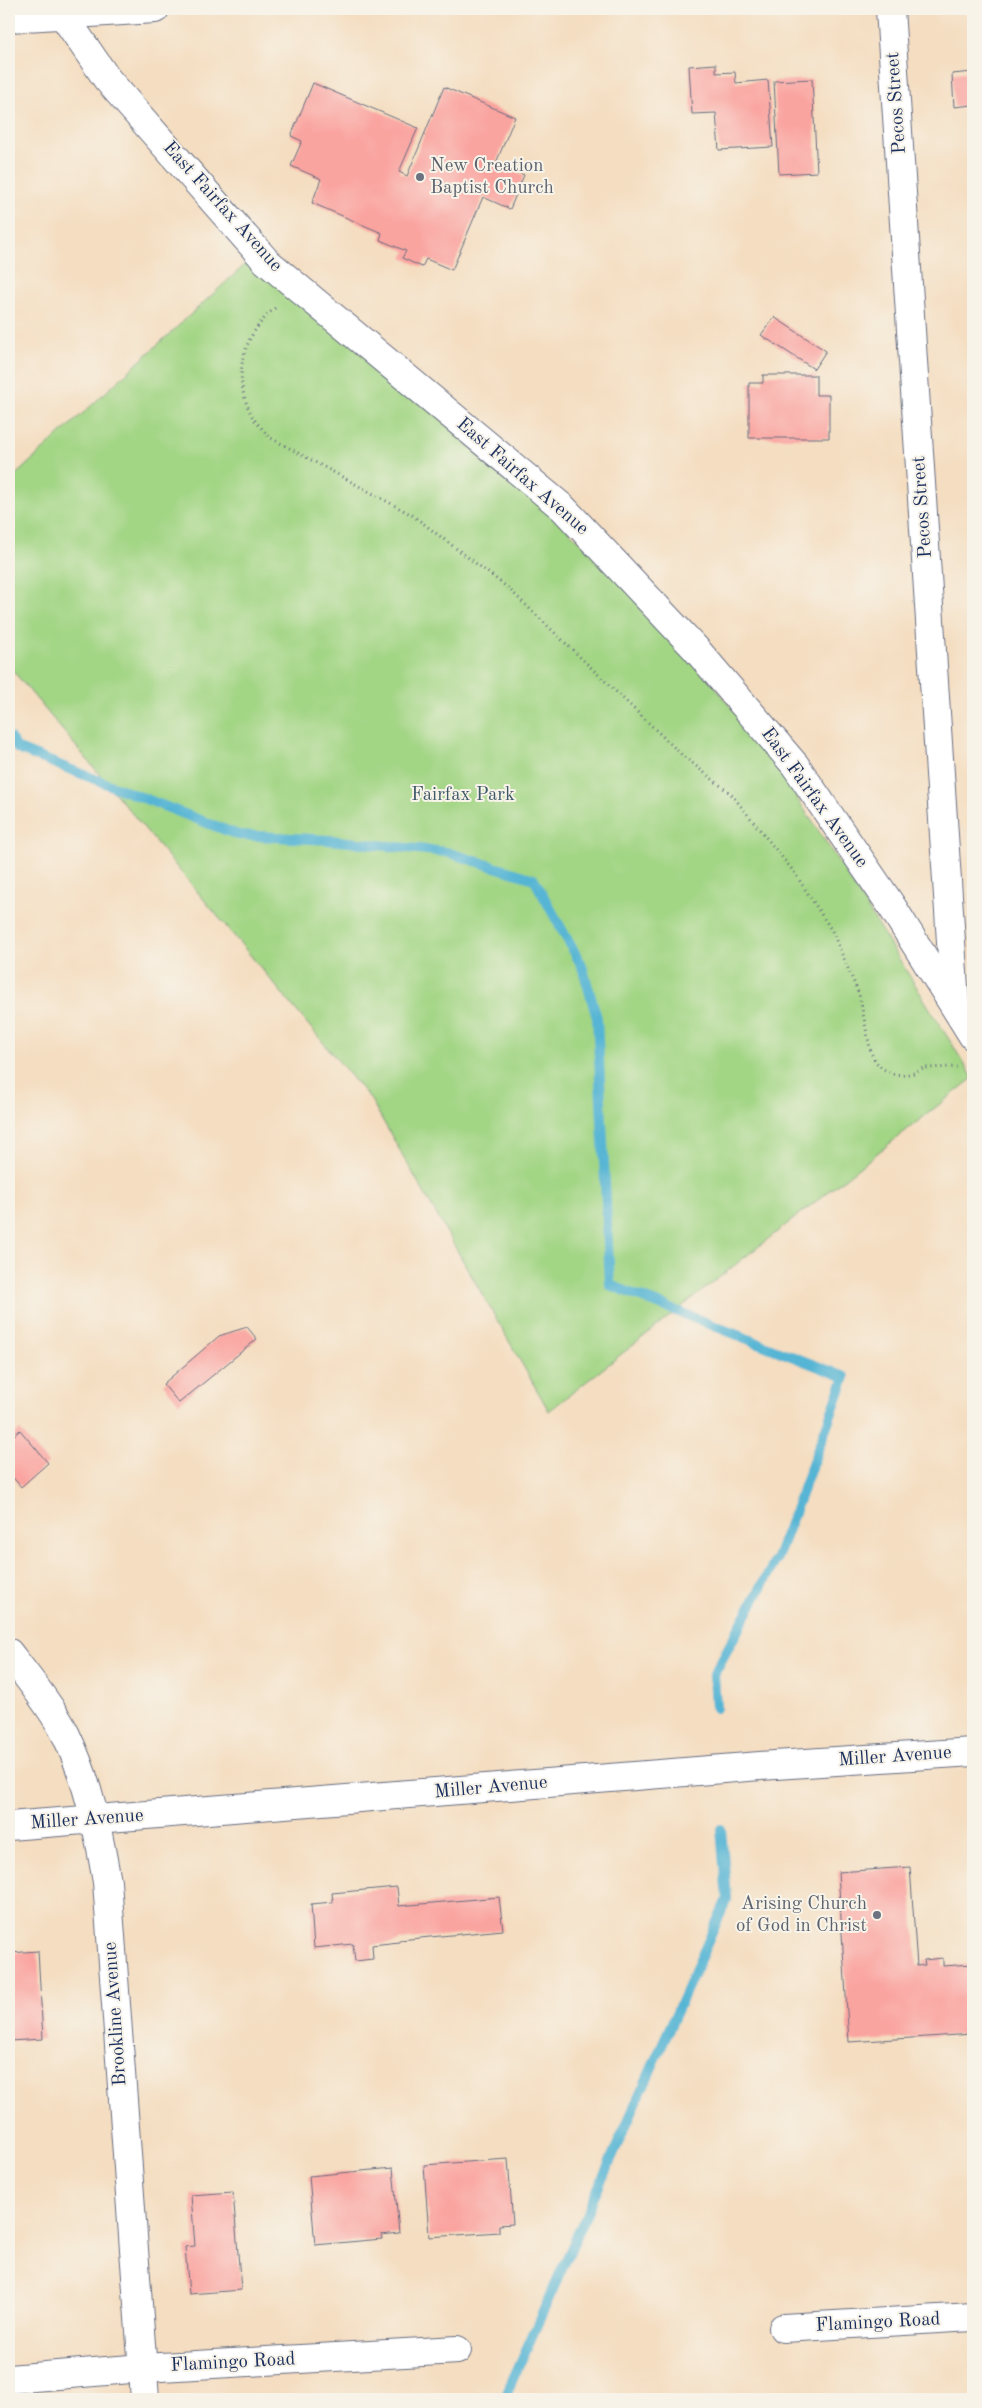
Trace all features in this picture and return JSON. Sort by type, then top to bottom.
[{"type":"street","points":[[9,18],[63,12],[155,9]]},
{"type":"street","name":"Pecos Street","points":[[890,9],[955,1006]]},
{"type":"street","name":"East Fairfax Avenue","points":[[63,12],[107,79],[266,261],[563,508],[695,648],[795,765],[891,905],[973,1036]]},
{"type":"street","name":"Brookline Avenue","points":[[9,1653],[66,1733],[85,1778],[97,1820],[107,1882],[145,2399]]},
{"type":"street","name":"Miller Avenue","points":[[9,1826],[760,1766],[973,1752]]},
{"type":"street","name":"Flamingo Road","points":[[783,2328],[973,2317]]},
{"type":"street","name":"Flamingo Road","points":[[9,2379],[143,2368],[457,2350]]},
{"type":"path","points":[[295,285],[280,304],[260,321],[247,342],[241,368],[243,393],[252,417],[269,437],[412,515],[507,587],[682,755],[732,794],[794,872],[832,931],[859,994],[871,1053],[880,1066],[893,1074],[903,1075],[914,1073],[923,1068],[957,1067]]},
{"type":"green space","name":"Fairfax Park","points":[[250,260],[492,459],[667,623],[777,768],[833,853],[973,1078],[549,1411],[371,1100],[9,666],[9,481]]},
{"type":"building","points":[[716,64],[716,73],[735,72],[736,83],[768,80],[773,147],[719,150],[716,113],[692,114],[689,66]]},
{"type":"building","points":[[973,72],[973,105],[954,107],[952,74]]},
{"type":"building","points":[[812,79],[817,172],[779,174],[774,81]]},
{"type":"building","name":"New Creation Baptist Church","points":[[313,83],[418,128],[399,172],[407,176],[444,87],[515,117],[496,163],[524,175],[510,209],[483,197],[452,270],[426,259],[422,267],[402,258],[406,251],[380,240],[382,233],[312,203],[321,179],[291,166],[302,141],[291,136]]},
{"type":"building","points":[[774,317],[826,351],[814,369],[761,335]]},
{"type":"building","points":[[763,375],[816,375],[816,395],[829,395],[829,438],[749,438],[749,383],[763,383]]},
{"type":"building","points":[[247,1327],[257,1339],[179,1403],[163,1384],[219,1336]]},
{"type":"building","points":[[20,1430],[48,1463],[21,1487],[9,1473],[9,1436],[11,1438]]},
{"type":"building","name":"Arising Church of God in Christ","points":[[910,1867],[917,1966],[925,1965],[924,1960],[943,1958],[943,1966],[973,1964],[973,2034],[849,2042],[838,1872]]},
{"type":"building","points":[[397,1887],[399,1906],[499,1897],[503,1930],[399,1940],[399,1942],[372,1945],[373,1959],[355,1961],[353,1944],[314,1948],[311,1904],[333,1902],[332,1893]]},
{"type":"building","points":[[38,1951],[43,2039],[9,2041],[9,1953]]},
{"type":"building","points":[[508,2159],[513,2224],[499,2225],[499,2232],[429,2237],[424,2165]]},
{"type":"building","points":[[393,2168],[399,2233],[381,2235],[382,2239],[315,2245],[309,2176]]},
{"type":"building","points":[[233,2192],[241,2290],[189,2294],[185,2247],[195,2246],[191,2195]]},
{"type":"waterway","points":[[9,737],[18,749],[238,835],[329,840],[446,852],[534,879],[582,966],[597,1018],[610,1285],[845,1377],[777,1558],[714,1674],[716,1708]]},
{"type":"waterway","points":[[504,2399],[727,1899],[721,1829]]},
{"type":"place","name":"New Creation Baptist Church","points":[[420,177]]},
{"type":"place","name":"Arising Church of God in Christ","points":[[877,1915]]}]
